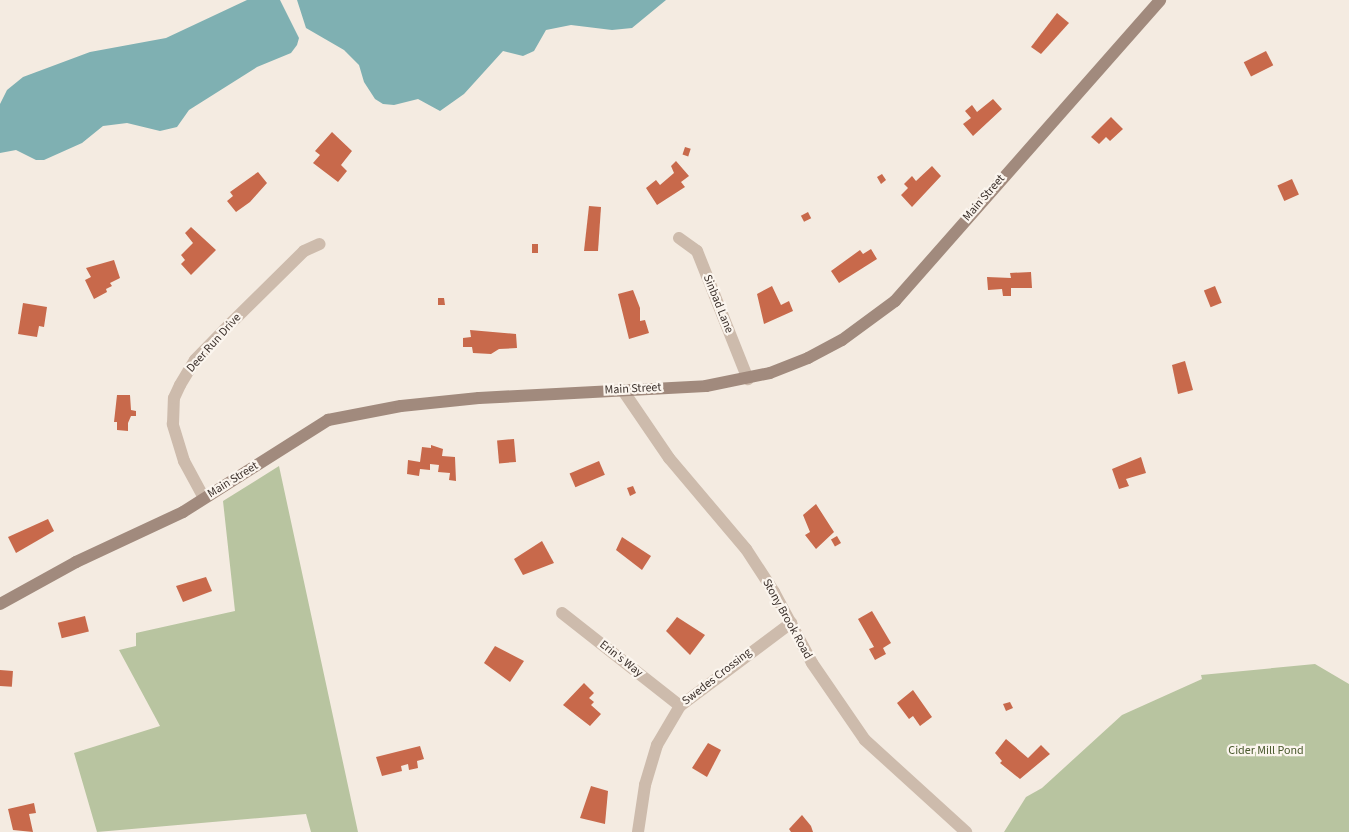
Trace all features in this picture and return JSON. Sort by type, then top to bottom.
[{"type":"main road","name":"Main Street","points":[[0,604],[204,498],[310,429],[349,414],[479,398],[624,392],[706,386],[748,379],[808,358],[842,340],[895,300],[1160,0]]},
{"type":"street","name":"Sinbad Lane","points":[[679,238],[697,251],[748,379]]},
{"type":"street","name":"Deer Run Drive","points":[[204,498],[184,461],[174,424],[174,398],[196,360],[229,325],[304,251],[320,244]]},
{"type":"street","name":"Stony Brook Road","points":[[624,392],[670,458],[746,549],[791,623],[812,663],[865,740],[966,832]]},
{"type":"street","name":"Erin's Way","points":[[562,613],[680,706]]},
{"type":"street","name":"Swedes Crossing","points":[[638,832],[645,784],[657,745],[680,706],[791,623]]},
{"type":"green space","points":[[279,466],[358,832],[311,832],[306,814],[97,832],[74,753],[160,726],[119,650],[136,646],[136,633],[235,611],[223,501]]},
{"type":"green space","name":"Cider Mill Pond","points":[[1315,664],[1349,684],[1349,832],[1004,832],[1026,797],[1042,788],[1122,715],[1202,679],[1201,675]]},
{"type":"water","points":[[247,0],[280,0],[299,38],[297,45],[291,53],[257,67],[189,110],[177,127],[160,131],[127,123],[103,126],[82,143],[44,160],[36,160],[16,150],[0,153],[0,104],[7,90],[23,77],[90,52],[166,38]]},
{"type":"water","points":[[297,0],[666,0],[632,28],[612,30],[571,25],[546,30],[534,51],[523,56],[503,51],[464,94],[440,111],[418,99],[394,105],[383,104],[375,99],[364,82],[359,65],[344,50],[306,28]]},
{"type":"building","points":[[1057,13],[1069,23],[1041,54],[1031,47]]},
{"type":"building","points":[[1266,51],[1273,65],[1251,77],[1244,62]]},
{"type":"building","points":[[993,99],[1002,109],[973,136],[963,124],[971,118],[965,111],[972,105],[977,112]]},
{"type":"building","points":[[1111,117],[1123,129],[1110,141],[1106,137],[1099,144],[1091,137]]},
{"type":"building","points":[[332,132],[352,151],[341,165],[347,171],[338,182],[313,163],[320,155],[315,151]]},
{"type":"building","points":[[685,147],[691,149],[688,156],[683,155]]},
{"type":"building","points":[[676,161],[689,176],[681,182],[685,187],[657,205],[646,188],[656,180],[660,185],[674,173],[671,166]]},
{"type":"building","points":[[932,166],[941,176],[912,207],[901,195],[908,188],[904,184],[912,176],[916,181]]},
{"type":"building","points":[[258,172],[267,183],[250,202],[236,212],[227,201],[233,196],[230,192]]},
{"type":"building","points":[[882,174],[886,180],[881,184],[877,177]]},
{"type":"building","points":[[1292,179],[1299,195],[1284,201],[1277,186]]},
{"type":"building","points":[[589,206],[601,207],[598,251],[584,251]]},
{"type":"building","points":[[808,212],[811,218],[804,222],[801,216]]},
{"type":"building","points":[[191,227],[216,250],[191,275],[181,264],[185,260],[181,255],[193,243],[185,233]]},
{"type":"building","points":[[532,244],[538,244],[538,253],[532,253]]},
{"type":"building","points":[[871,249],[877,259],[839,283],[831,271],[860,250],[863,254]]},
{"type":"building","points":[[114,260],[120,278],[110,283],[112,286],[106,289],[107,292],[94,299],[85,280],[91,277],[86,268]]},
{"type":"building","points":[[1031,272],[1032,288],[1011,288],[1011,296],[1003,296],[1002,289],[988,290],[987,277],[1011,278],[1010,273]]},
{"type":"building","points":[[772,286],[781,305],[789,301],[793,311],[764,324],[757,294]]},
{"type":"building","points":[[1215,286],[1222,303],[1211,307],[1204,290]]},
{"type":"building","points":[[633,290],[640,308],[640,321],[645,320],[649,333],[629,339],[618,294]]},
{"type":"building","points":[[438,298],[444,298],[445,305],[438,305]]},
{"type":"building","points":[[23,303],[47,307],[44,327],[39,326],[37,337],[18,334]]},
{"type":"building","points":[[470,330],[516,334],[517,348],[499,349],[491,354],[473,353],[472,347],[463,347],[463,338],[471,337]]},
{"type":"building","points":[[1185,361],[1193,390],[1178,394],[1172,365]]},
{"type":"building","points":[[117,395],[130,395],[131,410],[136,411],[136,416],[131,416],[128,423],[128,431],[117,430],[117,422],[114,422]]},
{"type":"building","points":[[514,439],[516,462],[499,463],[497,440]]},
{"type":"building","points":[[431,445],[443,449],[442,456],[455,457],[456,481],[449,480],[450,473],[438,472],[439,465],[430,464],[430,470],[420,469],[419,476],[407,474],[408,460],[420,462],[422,447],[431,448]]},
{"type":"building","points":[[1141,457],[1146,473],[1126,479],[1129,486],[1119,489],[1112,469]]},
{"type":"building","points":[[599,461],[605,475],[575,487],[570,474]]},
{"type":"building","points":[[633,486],[636,493],[630,496],[627,488]]},
{"type":"building","points":[[816,504],[834,532],[816,549],[805,535],[810,532],[803,515]]},
{"type":"building","points":[[48,519],[54,531],[16,553],[8,537]]},
{"type":"building","points":[[837,536],[841,543],[835,546],[831,540]]},
{"type":"building","points":[[622,537],[651,556],[642,570],[616,550]]},
{"type":"building","points":[[542,541],[554,563],[523,575],[514,559]]},
{"type":"building","points":[[206,577],[212,591],[183,602],[176,586]]},
{"type":"building","points":[[872,611],[891,643],[883,648],[886,654],[875,660],[869,649],[874,647],[858,619]]},
{"type":"building","points":[[85,616],[89,632],[62,638],[58,623]]},
{"type":"building","points":[[677,617],[705,635],[690,655],[666,631]]},
{"type":"building","points":[[495,646],[524,661],[510,682],[484,663]]},
{"type":"building","points":[[0,670],[13,671],[12,687],[0,686]]},
{"type":"building","points":[[584,683],[594,693],[589,698],[594,702],[591,705],[601,714],[590,726],[563,705]]},
{"type":"building","points":[[913,690],[932,717],[920,726],[913,716],[909,719],[897,703]]},
{"type":"building","points":[[1010,702],[1013,708],[1006,711],[1003,704]]},
{"type":"building","points":[[1006,739],[1028,758],[1041,745],[1050,754],[1020,779],[1000,763],[1002,761],[995,753]]},
{"type":"building","points":[[708,743],[721,750],[707,777],[692,768]]},
{"type":"building","points":[[420,746],[424,759],[417,761],[418,768],[409,770],[408,764],[401,766],[402,771],[382,776],[376,757]]},
{"type":"building","points":[[591,786],[608,791],[605,824],[580,818]]},
{"type":"building","points":[[34,803],[36,813],[29,814],[33,832],[13,830],[8,809]]},
{"type":"building","points":[[802,815],[811,826],[813,832],[791,832],[789,829]]}]
